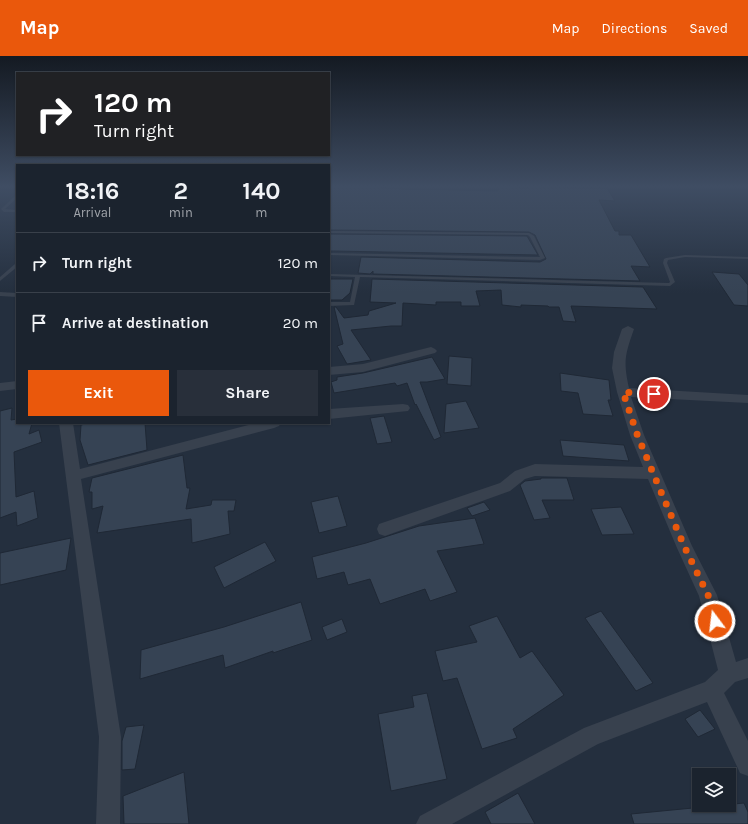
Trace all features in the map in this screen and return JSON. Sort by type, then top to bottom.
[{"type":"street","points":[[428,824],[592,736],[712,690],[738,671],[708,595],[685,548],[653,473],[637,434],[623,392],[618,368],[620,352],[628,329]]},
{"type":"street","points":[[330,371],[363,368],[431,351]]},
{"type":"street","points":[[0,387],[16,385]]},
{"type":"street","points":[[623,392],[748,399]]},
{"type":"street","points":[[330,414],[403,408]]},
{"type":"street","points":[[68,424],[73,476],[110,737],[108,824]]},
{"type":"street","points":[[73,476],[270,424]]},
{"type":"street","points":[[384,529],[504,487],[520,475],[535,470],[653,473]]},
{"type":"street","points":[[712,690],[748,765]]},
{"type":"lane","points":[[330,232],[529,234],[532,236],[543,258],[330,254]]},
{"type":"lane","points":[[330,275],[670,285],[672,282],[665,263],[666,259],[685,256],[748,258]]},
{"type":"lane","points":[[0,280],[16,266]]},
{"type":"lane","points":[[330,304],[352,304],[358,275]]},
{"type":"lane","points":[[0,294],[16,295]]},
{"type":"building","points":[[330,222],[610,222],[615,231],[619,231],[619,235],[631,235],[650,267],[631,266],[640,281],[373,274],[373,271],[370,274],[358,273],[361,257],[540,262],[546,259],[535,235],[529,232],[330,230]]},
{"type":"building","points":[[330,234],[527,236],[538,255],[330,251]]},
{"type":"building","points":[[712,272],[739,274],[748,285],[748,306],[734,305]]},
{"type":"building","points":[[330,279],[353,279],[350,293],[342,300],[330,300]]},
{"type":"building","points":[[372,279],[643,287],[657,309],[571,306],[576,322],[563,321],[559,307],[521,305],[521,307],[502,305],[501,290],[476,291],[480,306],[461,306],[461,302],[436,302],[436,305],[403,303],[402,326],[351,330],[371,360],[347,364],[337,346],[343,344],[334,307],[336,307],[344,318],[368,315],[369,311],[396,303],[370,302]]},
{"type":"building","points":[[449,356],[472,358],[471,386],[447,384]]},
{"type":"building","points":[[432,357],[445,379],[420,382],[441,437],[434,440],[416,404],[415,405],[407,383],[397,386],[395,383],[334,393],[331,382],[337,380],[337,377],[363,373]]},
{"type":"building","points":[[560,373],[609,380],[611,400],[608,400],[613,416],[583,414],[578,393],[561,391]]},
{"type":"building","points":[[466,401],[479,428],[444,433],[446,404]]},
{"type":"building","points":[[12,408],[11,420],[16,419],[16,424],[32,424],[29,434],[39,430],[42,442],[14,452],[16,497],[34,491],[38,518],[17,526],[16,512],[0,518],[0,411]]},
{"type":"building","points":[[384,416],[392,442],[377,444],[370,418]]},
{"type":"building","points":[[145,424],[147,450],[88,465],[80,440],[81,425]]},
{"type":"building","points":[[560,440],[624,445],[629,461],[563,456]]},
{"type":"building","points":[[183,455],[187,488],[190,488],[186,509],[211,505],[212,500],[236,500],[234,511],[228,511],[230,534],[192,543],[191,519],[97,533],[103,506],[92,509],[92,492],[89,492],[92,478]]},
{"type":"building","points":[[541,478],[567,478],[574,500],[542,500],[550,518],[534,520],[520,485],[525,481]]},
{"type":"building","points":[[338,496],[347,526],[319,533],[311,502]]},
{"type":"building","points":[[484,502],[490,510],[472,516],[467,508]]},
{"type":"building","points":[[621,507],[634,534],[602,535],[591,509]]},
{"type":"building","points":[[475,518],[484,544],[437,551],[457,592],[430,601],[425,589],[380,604],[370,579],[348,585],[344,572],[317,579],[312,557],[366,543],[419,526]]},
{"type":"building","points":[[71,538],[66,570],[0,585],[0,553]]},
{"type":"building","points":[[265,542],[276,561],[224,588],[214,567]]},
{"type":"building","points":[[301,602],[312,640],[273,653],[273,651],[225,668],[223,655],[140,679],[141,650],[224,627]]},
{"type":"building","points":[[601,611],[653,683],[636,691],[585,618]]},
{"type":"building","points":[[497,616],[520,658],[532,651],[564,695],[513,729],[517,738],[482,749],[457,678],[443,681],[435,651],[477,642],[469,626]]},
{"type":"building","points":[[342,619],[347,632],[327,640],[322,627]]},
{"type":"building","points":[[427,693],[447,779],[391,791],[378,714],[414,707],[412,696]]},
{"type":"building","points":[[700,710],[715,729],[698,737],[685,719]]},
{"type":"building","points":[[144,725],[135,769],[122,770],[122,741],[126,727]]},
{"type":"building","points":[[184,772],[189,824],[124,824],[123,796]]},
{"type":"building","points":[[518,793],[535,824],[491,824],[485,812]]},
{"type":"building","points":[[744,803],[748,812],[748,824],[634,824],[631,814],[692,808],[692,812],[736,812],[736,804]]},
{"type":"route","points":[[654,394],[623,392],[637,434],[653,473],[685,548],[708,595],[715,621]]}]
